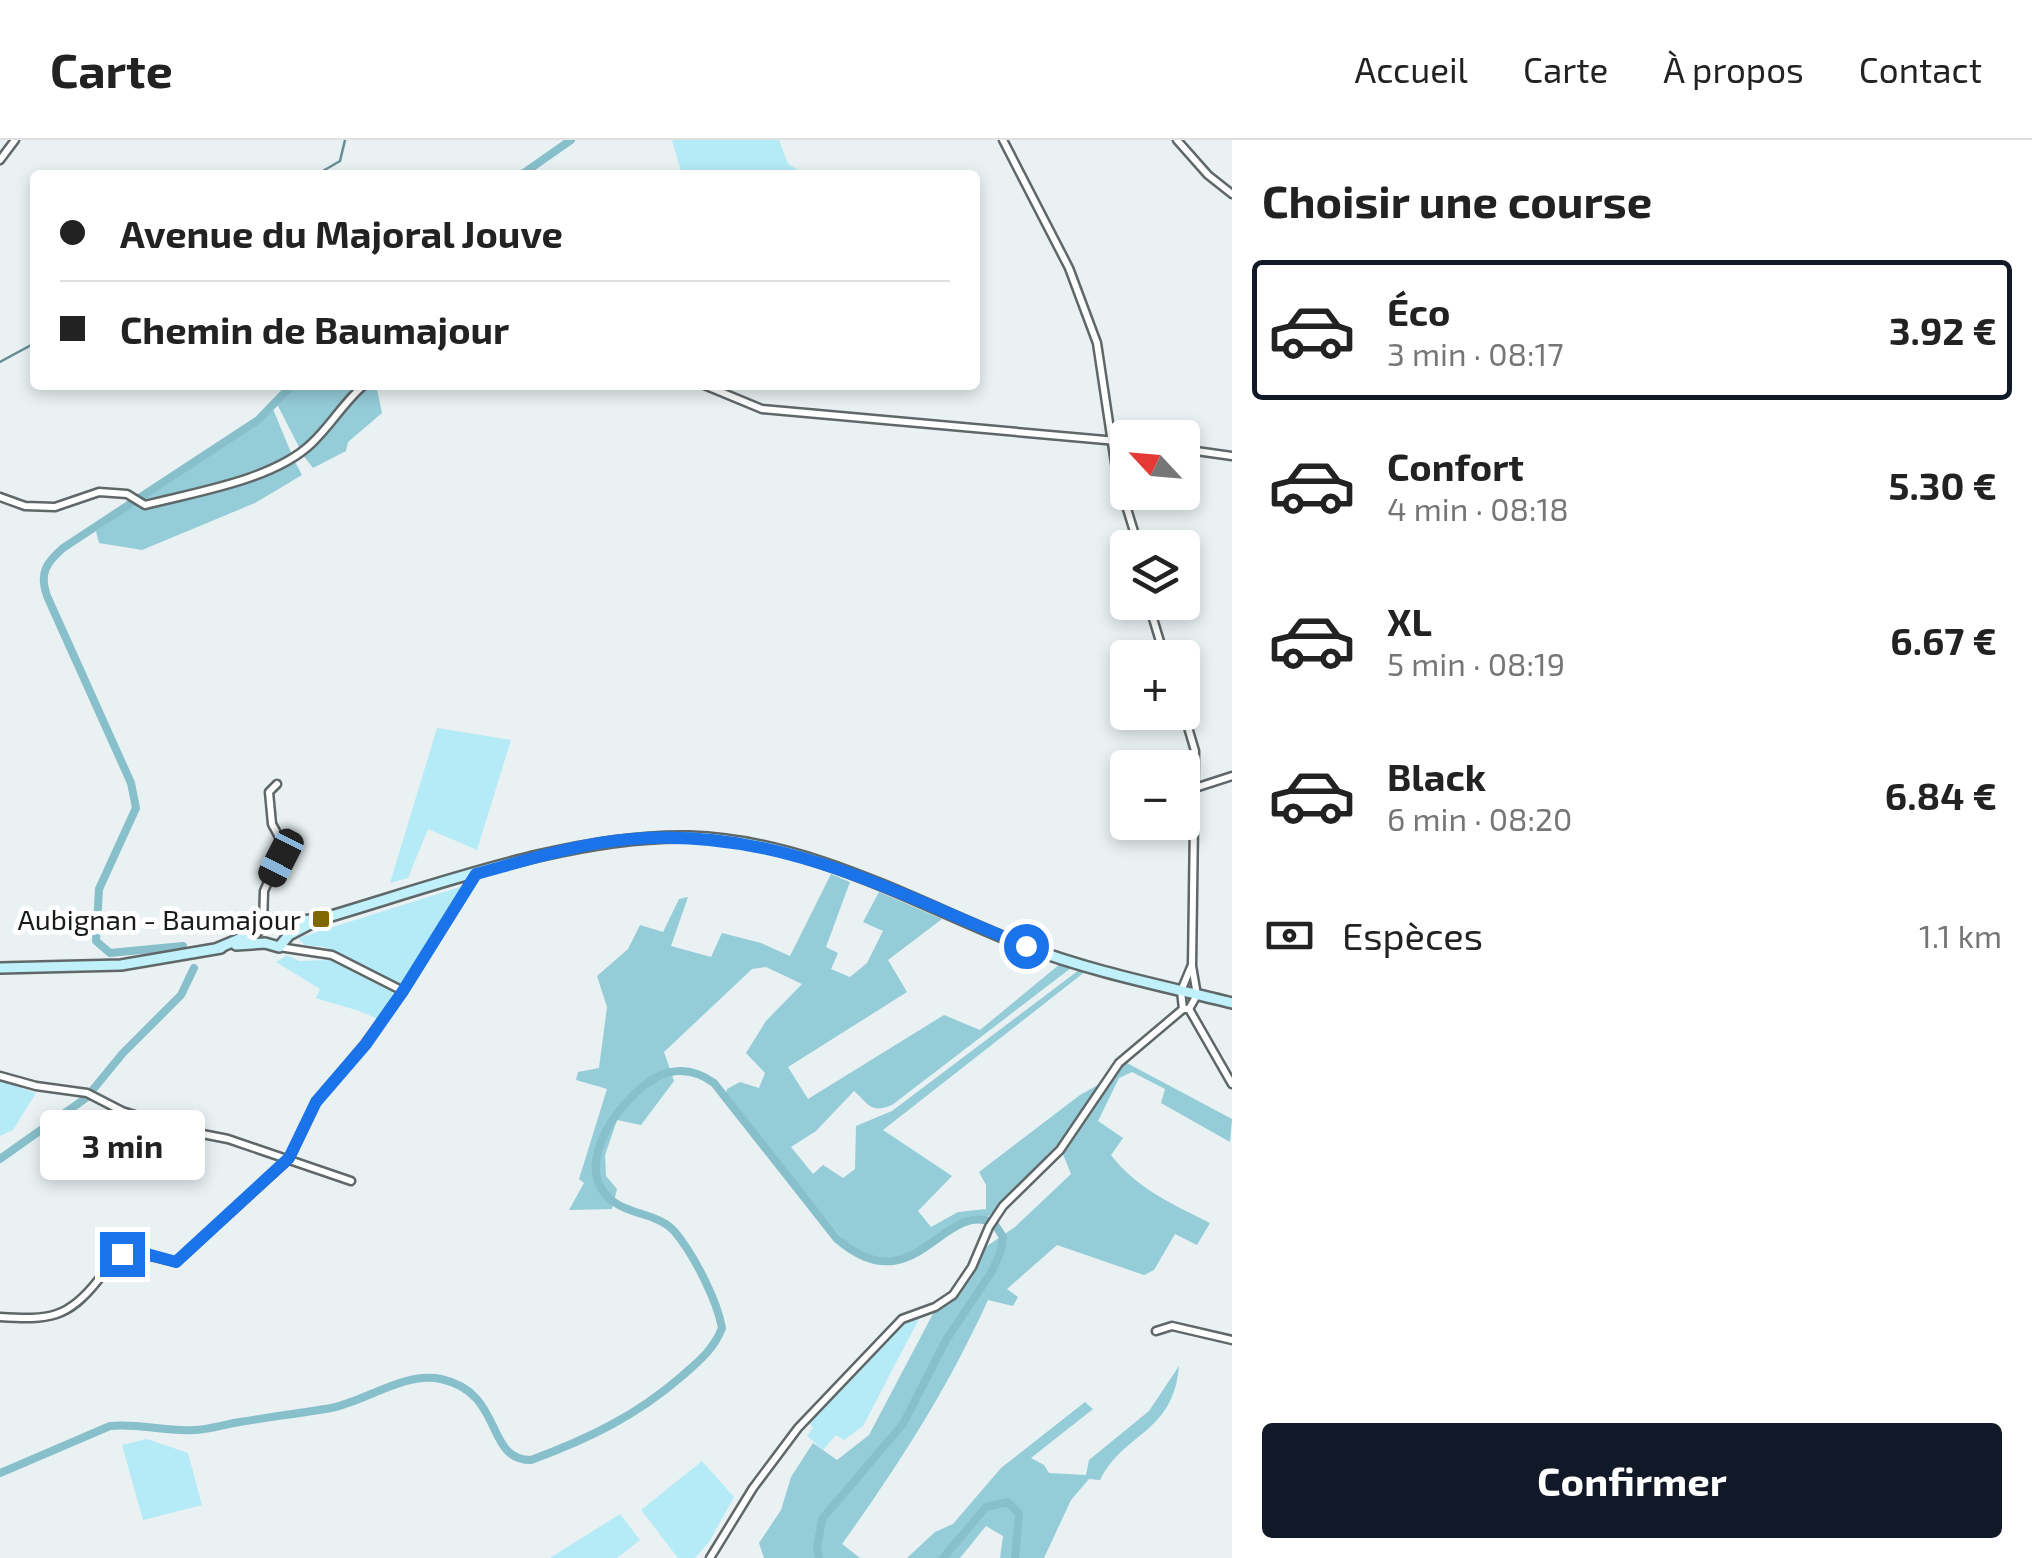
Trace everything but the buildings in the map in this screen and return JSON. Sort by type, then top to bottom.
[{"type":"main road","points":[[0,968],[121,965],[218,948],[265,943],[280,946],[289,936],[321,919],[476,874],[574,848],[630,839],[689,837],[736,841],[818,860],[1049,955],[1232,1003]]},
{"type":"main road","points":[[218,948],[280,919],[321,919]]},
{"type":"main road","points":[[280,919],[288,926],[289,936]]},
{"type":"main road","points":[[263,926],[265,943]]},
{"type":"street","points":[[0,160],[15,140]]},
{"type":"street","points":[[1003,140],[1071,272],[1098,343],[1110,422]]},
{"type":"street","points":[[1177,140],[1208,175],[1232,194]]},
{"type":"street","points":[[0,497],[25,506],[54,507],[99,492],[144,505],[237,481],[294,458],[360,390]]},
{"type":"street","points":[[717,390],[762,408],[1110,442]]},
{"type":"street","points":[[1200,452],[1232,456]]},
{"type":"street","points":[[1200,787],[1232,776]]},
{"type":"street","points":[[263,926],[267,884],[284,851],[272,824],[268,792],[276,784]]},
{"type":"street","points":[[710,1558],[778,1454],[854,1366],[902,1319],[936,1307],[953,1295],[972,1267],[992,1222],[1014,1194],[1060,1150],[1118,1063],[1186,1009],[1196,994],[1192,966],[1195,840]]},
{"type":"street","points":[[0,1317],[45,1318],[69,1310],[116,1258],[128,1251],[176,1262],[289,1158],[316,1102],[366,1044],[476,874]]},
{"type":"street","points":[[264,900],[280,919]]},
{"type":"street","points":[[289,936],[305,952]]},
{"type":"street","points":[[280,946],[332,954],[403,991]]},
{"type":"street","points":[[1192,966],[1182,991],[1186,1009],[1232,1084]]},
{"type":"street","points":[[0,1076],[90,1095],[122,1111],[289,1158],[351,1181]]},
{"type":"street","points":[[1156,1331],[1172,1326],[1232,1340]]},
{"type":"shaded area","points":[[672,140],[779,140],[788,164],[798,170],[681,170]]},
{"type":"shaded area","points":[[290,390],[350,390],[311,441],[300,449],[277,404]]},
{"type":"shaded area","points":[[363,390],[377,390],[382,413],[348,442],[346,451],[313,468],[303,455]]},
{"type":"shaded area","points":[[273,409],[292,455],[239,478],[144,503],[139,499],[256,424]]},
{"type":"shaded area","points":[[294,460],[302,475],[255,503],[142,550],[99,543],[96,531],[134,504],[142,509],[181,499]]},
{"type":"shaded area","points":[[437,728],[511,740],[477,850],[428,829],[408,878],[390,883]]},
{"type":"shaded area","points":[[831,874],[850,882],[826,947],[838,953],[831,969],[850,977],[867,963],[883,931],[863,922],[879,892],[942,919],[888,960],[907,992],[788,1067],[808,1099],[944,1015],[980,1030],[1060,964],[1071,968],[892,1105],[874,1108],[854,1091],[816,1131],[791,1147],[813,1174],[823,1165],[843,1178],[855,1169],[856,1126],[892,1111],[1079,970],[1086,971],[883,1130],[952,1176],[918,1211],[931,1227],[958,1212],[986,1209],[986,1185],[979,1172],[1103,1082],[1060,1142],[988,1217],[957,1221],[917,1253],[881,1258],[849,1247],[726,1096],[727,1089],[740,1082],[759,1088],[765,1073],[746,1053],[766,1021],[802,984],[766,967],[752,969],[664,1052],[674,1081],[641,1125],[617,1120],[605,1155],[606,1176],[617,1189],[612,1209],[569,1210],[584,1183],[579,1179],[607,1089],[576,1080],[578,1072],[599,1068],[607,1007],[597,976],[628,949],[640,925],[663,932],[679,899],[688,897],[671,946],[711,957],[722,933],[761,943],[790,956]]},
{"type":"shaded area","points":[[463,886],[465,889],[403,986],[325,947],[305,945],[298,938]]},
{"type":"shaded area","points":[[287,955],[299,961],[332,960],[389,986],[391,1004],[379,1020],[316,998],[320,989],[276,962]]},
{"type":"shaded area","points":[[1125,1062],[1232,1119],[1230,1142],[1161,1103],[1165,1089],[1132,1072],[1119,1078],[1098,1121],[1123,1138],[1111,1155],[1121,1167],[1156,1195],[1210,1223],[1197,1245],[1175,1234],[1154,1270],[1144,1275],[1057,1245],[1007,1289],[1018,1297],[1013,1306],[988,1300],[921,1426],[842,1544],[860,1558],[764,1558],[759,1543],[781,1510],[791,1477],[813,1443],[837,1460],[869,1435],[936,1308],[961,1289],[984,1248],[1015,1227],[1071,1174],[1062,1152]]},
{"type":"shaded area","points":[[0,1080],[36,1093],[13,1130],[0,1136]]},
{"type":"shaded area","points":[[921,1315],[863,1426],[844,1440],[836,1435],[823,1450],[807,1436],[813,1428],[809,1422],[896,1324]]},
{"type":"shaded area","points":[[1179,1366],[1168,1406],[1110,1464],[1100,1480],[1089,1479],[1071,1500],[1044,1558],[1000,1558],[1003,1536],[986,1526],[960,1558],[907,1558],[935,1532],[953,1524],[1001,1468],[1085,1402],[1093,1409],[1031,1458],[1049,1473],[1086,1475],[1089,1460],[1149,1411]]},
{"type":"shaded area","points":[[147,1439],[188,1453],[202,1505],[143,1520],[122,1445]]},
{"type":"shaded area","points":[[702,1461],[734,1497],[709,1542],[695,1558],[678,1558],[641,1510]]},
{"type":"shaded area","points":[[620,1514],[640,1540],[617,1558],[550,1558]]},
{"type":"waterway","points":[[325,170],[340,161],[345,140]]},
{"type":"waterway","points":[[528,170],[571,140]]},
{"type":"waterway","points":[[0,362],[30,346]]},
{"type":"waterway","points":[[183,946],[110,953],[96,941],[99,889],[136,808],[131,783],[47,596],[44,575],[48,564],[63,548],[258,420],[287,390]]},
{"type":"waterway","points":[[0,1159],[86,1098],[123,1053],[181,995],[194,968]]},
{"type":"waterway","points":[[0,1473],[110,1426],[205,1429],[331,1408],[414,1379],[441,1379],[461,1386],[485,1411],[506,1449],[516,1457],[531,1460],[629,1415],[694,1365],[722,1328],[704,1278],[675,1232],[660,1221],[616,1203],[598,1183],[599,1148],[617,1114],[657,1077],[686,1071],[714,1083],[837,1239],[864,1257],[887,1261],[907,1257],[959,1225],[976,1220],[994,1223],[1003,1237],[992,1271],[946,1340],[903,1424],[822,1519],[819,1558]]},
{"type":"waterway","points":[[943,1558],[986,1507],[1008,1502],[1019,1514],[1015,1558]]},
{"type":"place","name":"Aubignan - Baumajour","points":[[321,919]]},
{"type":"route","points":[[122,1254],[136,1251],[176,1262],[185,1257],[230,1210],[289,1158],[316,1102],[366,1044],[476,874],[574,848],[630,839],[689,837],[736,841],[818,860],[1026,946]]}]
